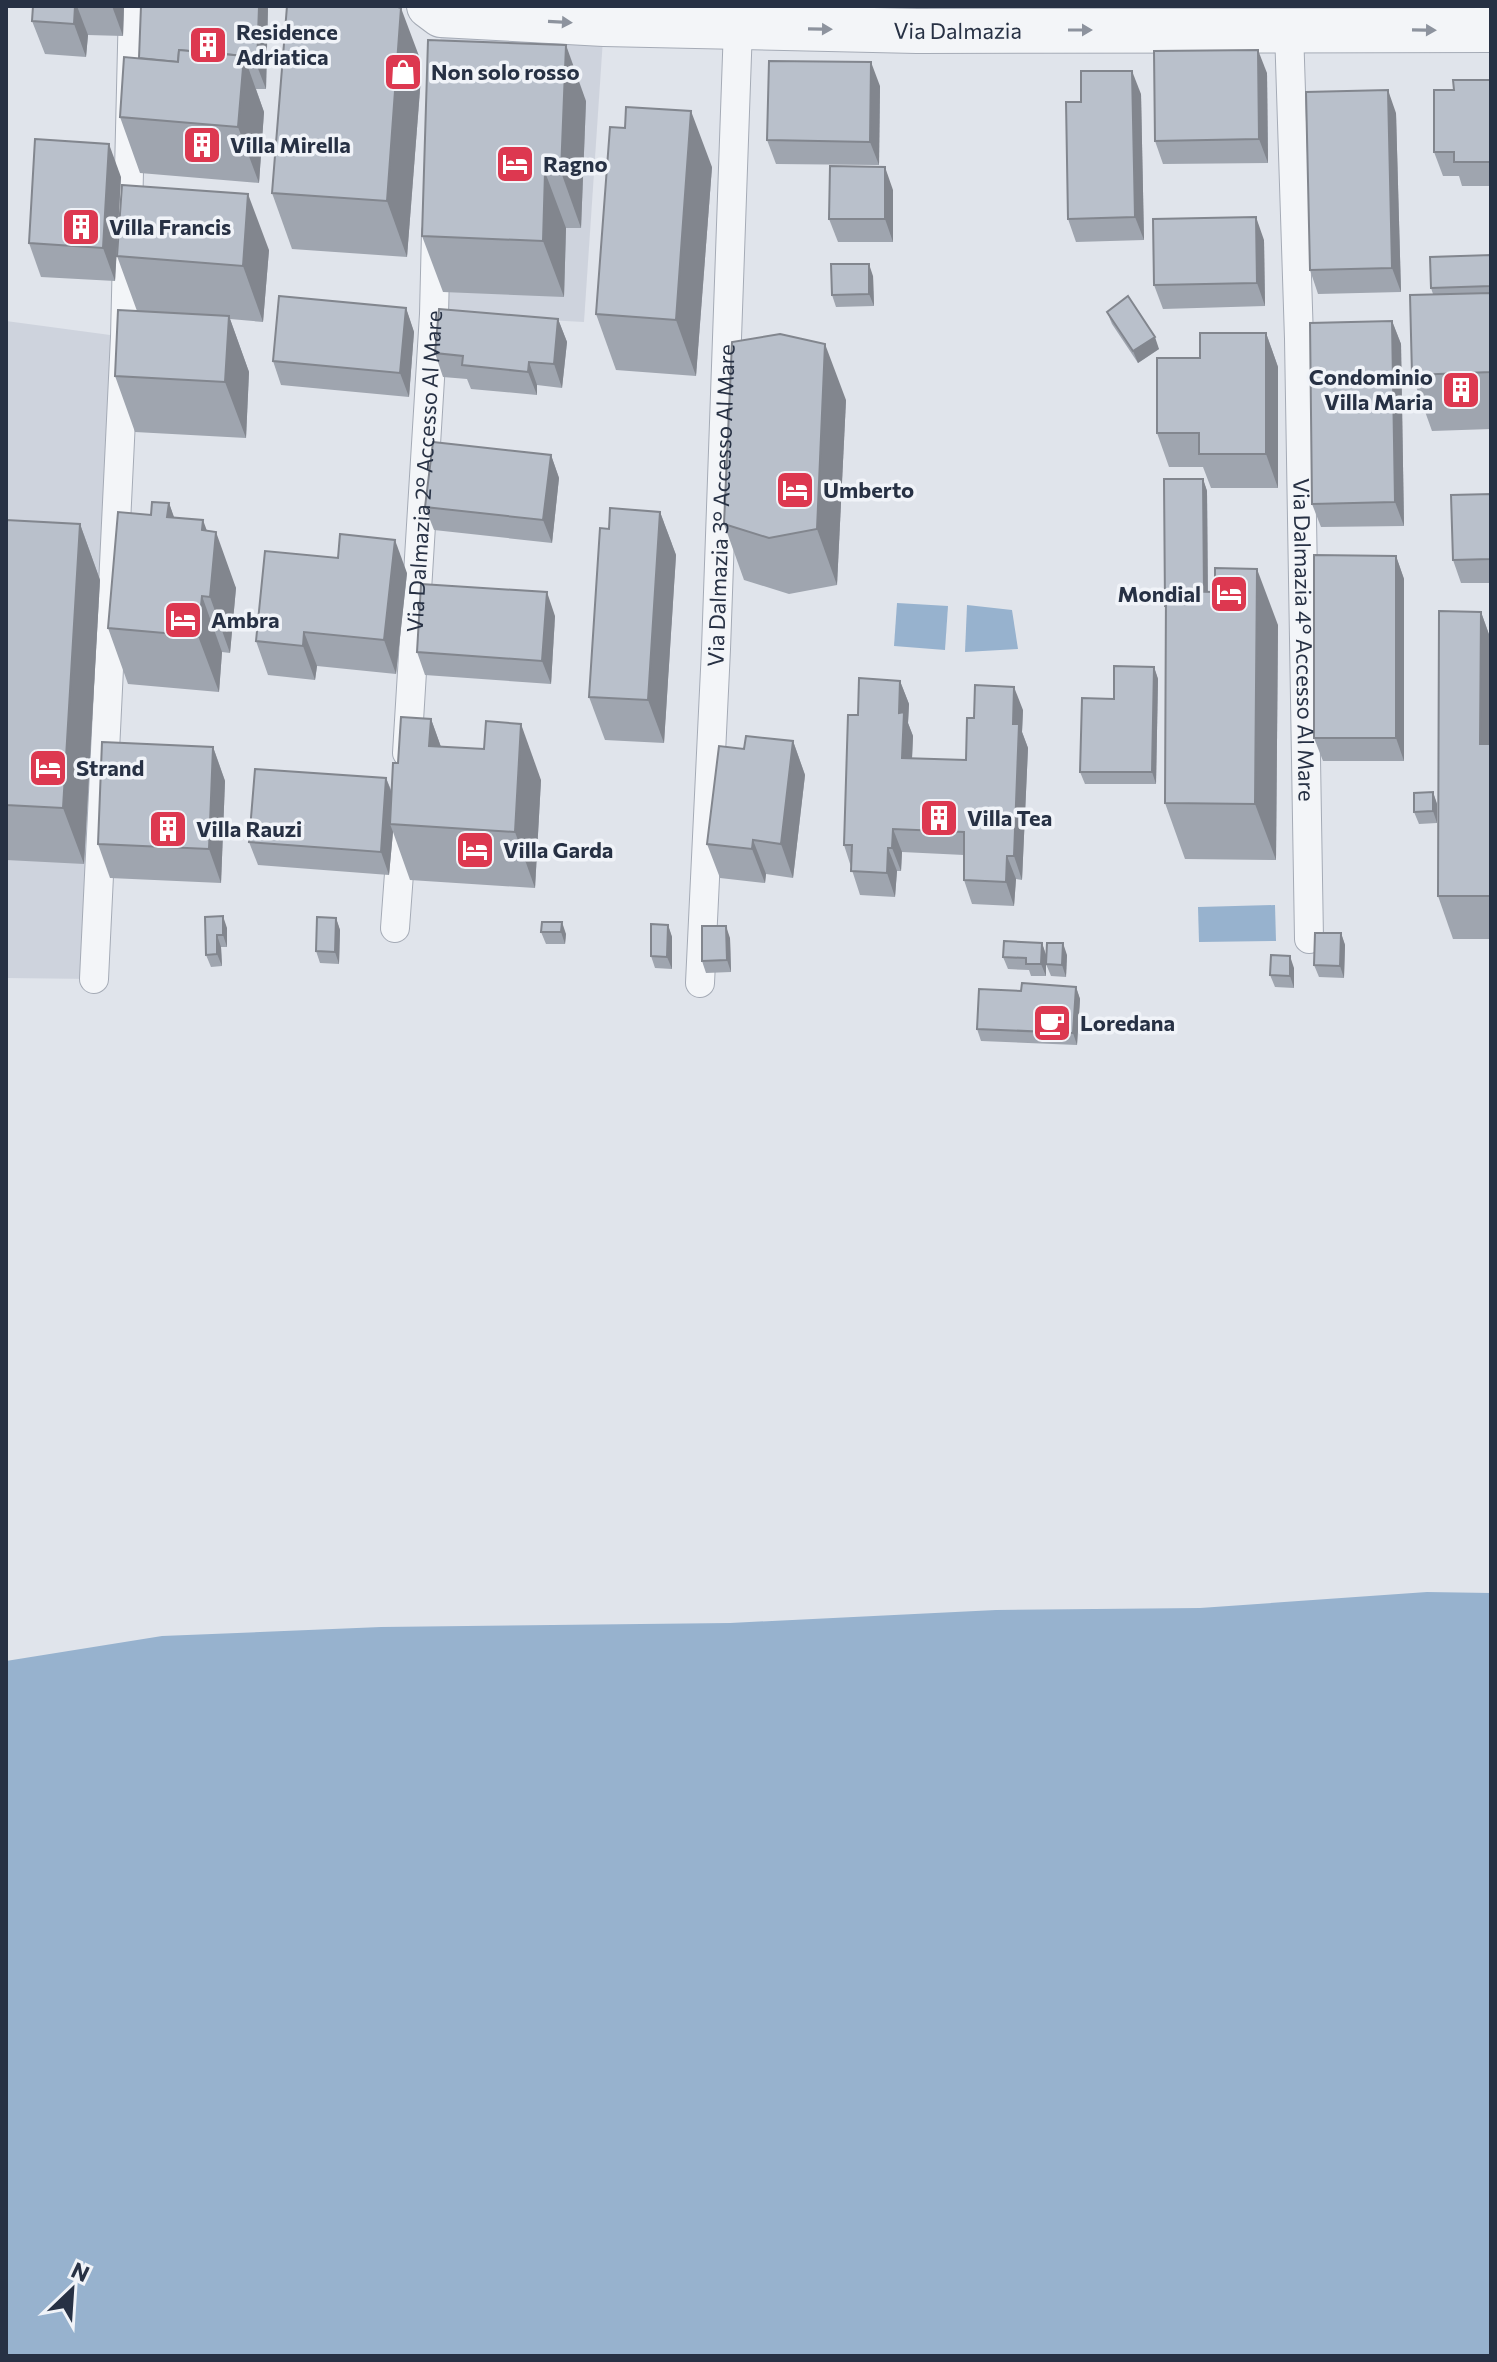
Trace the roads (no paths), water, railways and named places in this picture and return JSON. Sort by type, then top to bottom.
[{"type":"street","name":"Via Dalmazia","points":[[437,21],[649,16],[738,27],[946,31],[1289,30],[1358,18],[1491,30]]},
{"type":"lane","points":[[94,979],[125,337],[133,6]]},
{"type":"lane","name":"Via Dalmazia 3° Accesso Al Mare","points":[[700,983],[716,649],[738,27]]},
{"type":"lane","name":"Via Dalmazia 4° Accesso Al Mare","points":[[1289,30],[1299,339],[1300,552],[1309,939]]},
{"type":"lane","name":"Via Dalmazia 2° Accesso Al Mare","points":[[395,928],[434,314],[436,202]]},
{"type":"water","points":[[897,603],[948,606],[945,650],[894,646]]},
{"type":"water","points":[[967,605],[1012,610],[1018,649],[965,652]]},
{"type":"water","points":[[1275,905],[1276,941],[1199,942],[1198,907]]},
{"type":"water","points":[[1427,1592],[1491,1593],[1491,2356],[6,2356],[6,1661],[162,1636],[381,1627],[730,1623],[996,1610],[1200,1608]]},
{"type":"place","name":"Residence Adriatica","points":[[208,45]]},
{"type":"place","name":"Non solo rosso","points":[[403,72]]},
{"type":"place","name":"Villa Mirella","points":[[202,145]]},
{"type":"place","name":"Ragno","points":[[515,164]]},
{"type":"place","name":"Villa Francis","points":[[81,227]]},
{"type":"place","name":"Condominio Villa Maria","points":[[1461,390]]},
{"type":"place","name":"Umberto","points":[[795,490]]},
{"type":"place","name":"Mondial","points":[[1229,594]]},
{"type":"place","name":"Ambra","points":[[183,620]]},
{"type":"place","name":"Strand","points":[[48,768]]},
{"type":"place","name":"Villa Tea","points":[[939,818]]},
{"type":"place","name":"Villa Rauzi","points":[[168,829]]},
{"type":"place","name":"Villa Garda","points":[[475,850]]},
{"type":"place","name":"Loredana","points":[[1052,1023]]}]
